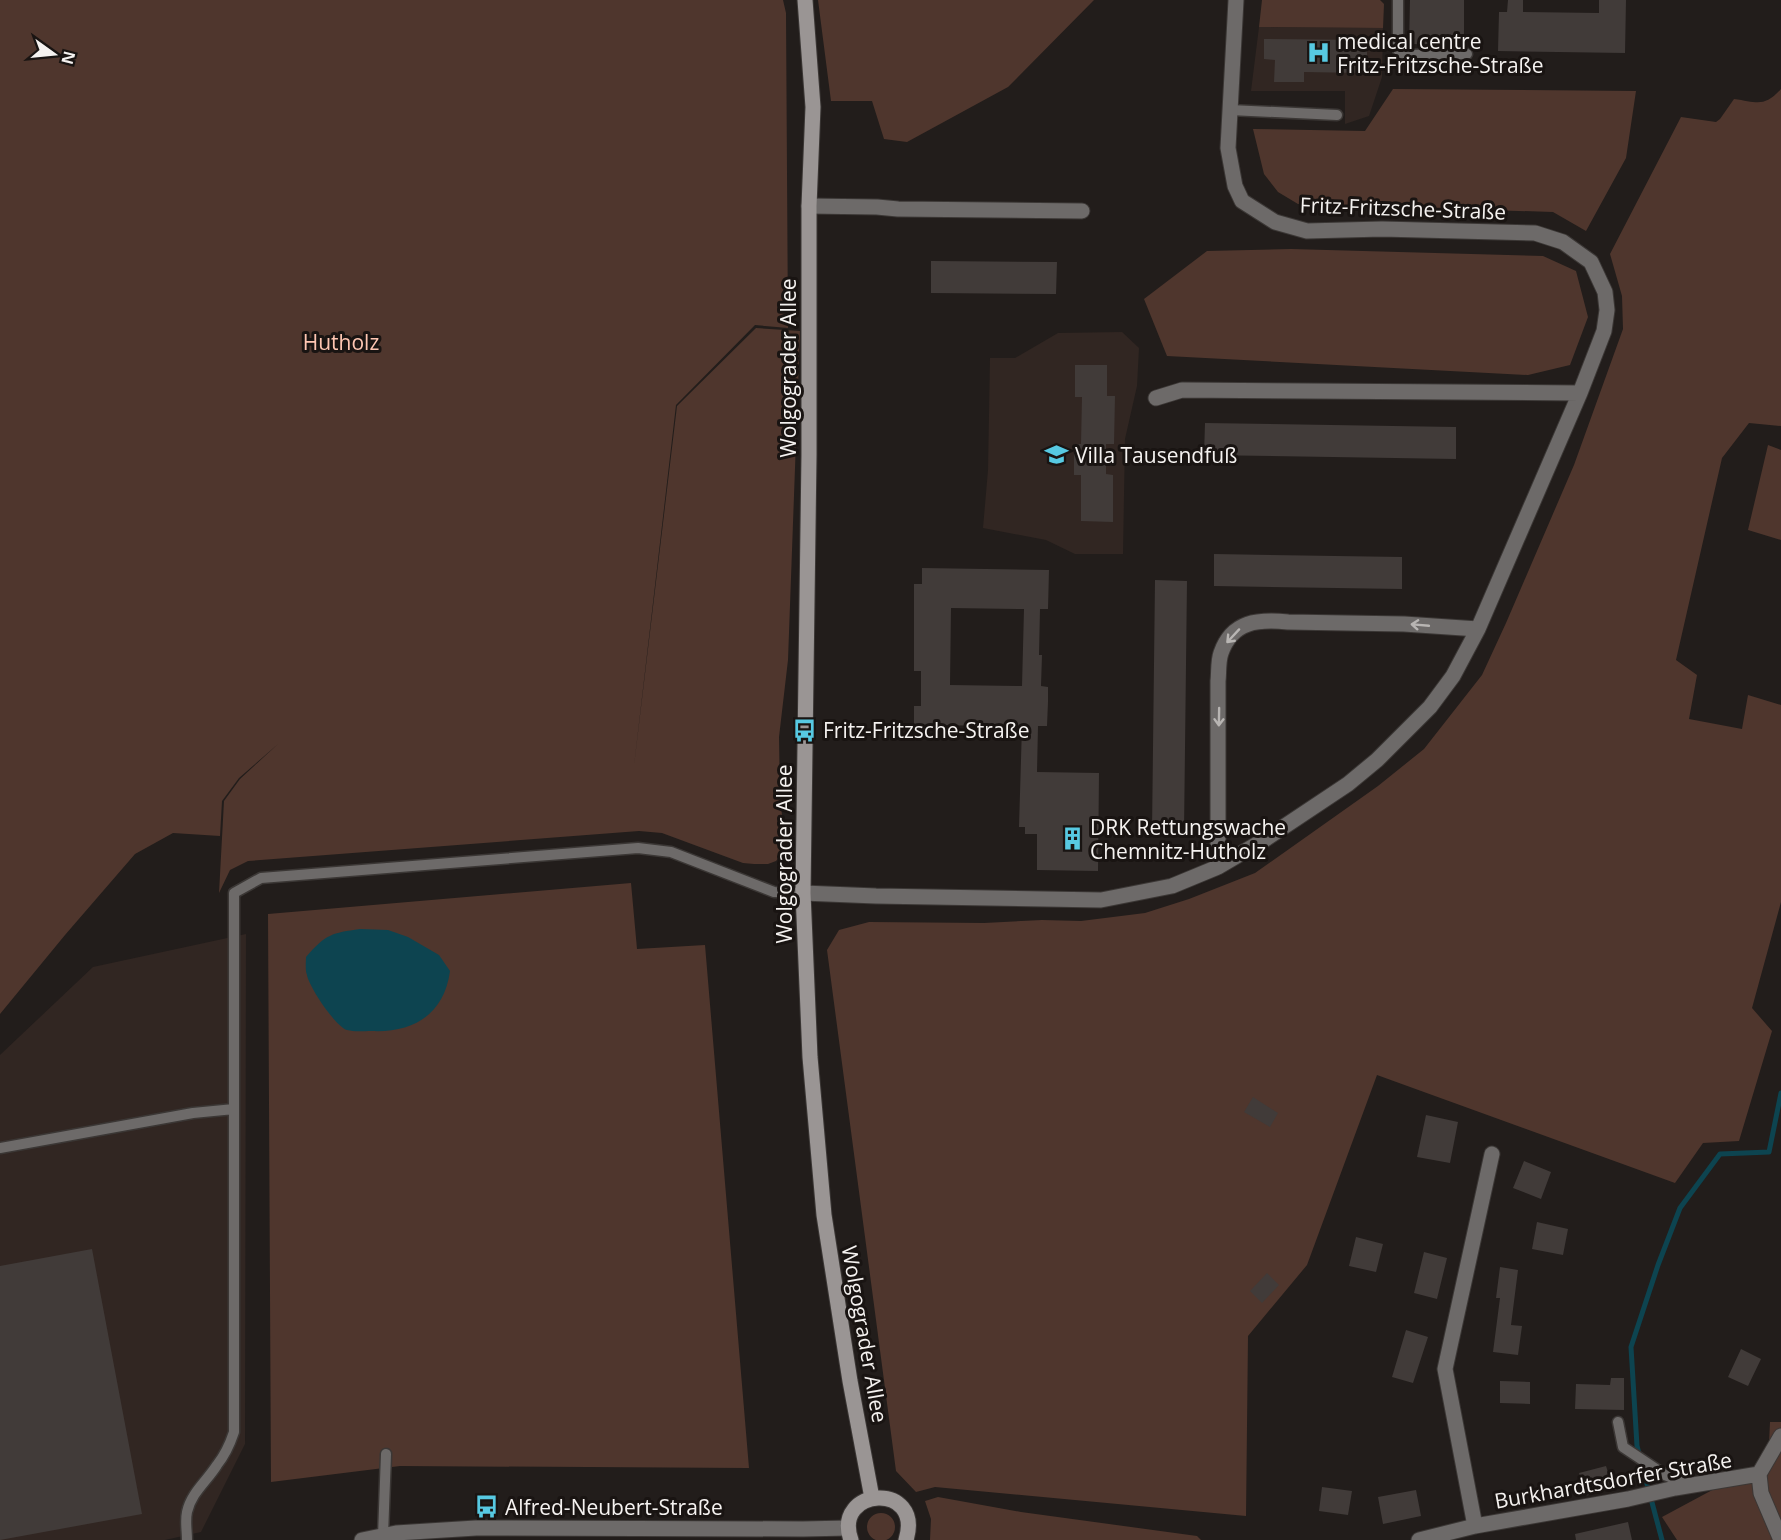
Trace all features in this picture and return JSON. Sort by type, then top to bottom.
[{"type":"main road","name":"Wolgograder Allee","points":[[805,0],[813,107],[809,206],[809,455],[803,893],[810,1057],[824,1215],[850,1381],[872,1497]]},
{"type":"main road","points":[[850,1534],[850,1517],[855,1508],[872,1497],[882,1497],[891,1499],[905,1512],[909,1531],[906,1540]]},
{"type":"street","name":"Fritz-Fritzsche-Straße","points":[[803,893],[1101,900],[1172,886],[1218,867],[1264,840],[1348,784],[1377,760],[1430,707],[1453,676],[1478,629],[1580,393],[1604,331],[1607,310],[1605,292],[1591,262],[1563,242],[1535,233],[1382,229],[1307,231],[1275,222],[1242,201],[1236,186],[1228,148],[1236,0]]},
{"type":"street","points":[[809,206],[1082,211]]},
{"type":"street","points":[[1156,398],[1182,390],[1580,393]]},
{"type":"street","points":[[1218,867],[1218,681],[1220,654],[1231,634],[1251,622],[1269,620],[1404,624],[1478,629]]},
{"type":"street","name":"Burkhardtsdorfer Straße","points":[[1475,1526],[1445,1369],[1492,1154]]},
{"type":"street","points":[[1781,1436],[1758,1474],[1761,1493],[1781,1540]]},
{"type":"street","name":"Burkhardtsdorfer Straße","points":[[1419,1540],[1475,1526],[1758,1474]]},
{"type":"street","points":[[362,1540],[396,1533],[546,1535],[803,1529],[850,1534]]},
{"type":"lane","points":[[1398,0],[1398,50],[1404,55],[1467,54]]},
{"type":"lane","points":[[1230,110],[1337,115]]},
{"type":"lane","points":[[187,1540],[186,1514],[190,1503],[195,1492],[230,1446],[234,1432],[234,893],[261,878],[639,848],[671,852],[774,892],[803,893]]},
{"type":"lane","points":[[0,1148],[193,1113],[234,1109]]},
{"type":"lane","points":[[1618,1422],[1623,1448],[1665,1474],[1690,1485]]},
{"type":"lane","points":[[383,1536],[386,1454]]},
{"type":"shaded area","name":"medical centre Fritz-Fritzsche-Straße","points":[[1259,27],[1383,28],[1382,77],[1369,116],[1345,124],[1345,91],[1251,91]]},
{"type":"shaded area","name":"Villa Tausendfuß","points":[[1122,332],[1139,348],[1137,386],[1125,439],[1123,554],[1075,554],[1046,540],[983,528],[988,470],[990,358],[1015,358],[1058,333]]},
{"type":"shaded area","points":[[246,934],[245,1444],[201,1532],[165,1540],[0,1540],[0,1055],[93,967]]},
{"type":"green space","name":"Hutholz","points":[[0,0],[783,0],[786,13],[788,328],[755,325],[676,405],[634,766],[677,406],[756,328],[800,331],[788,660],[779,737],[780,798],[786,849],[776,861],[768,864],[743,863],[662,833],[639,831],[248,861],[230,870],[219,893],[224,801],[240,779],[278,744],[239,778],[222,801],[220,836],[173,833],[135,854],[0,1014]]},
{"type":"green space","points":[[818,0],[1094,0],[1008,87],[907,142],[884,139],[872,101],[831,101]]},
{"type":"green space","points":[[1262,0],[1380,0],[1384,4],[1383,28],[1259,27]]},
{"type":"green space","points":[[1393,89],[1636,91],[1626,158],[1586,231],[1553,212],[1298,204],[1278,192],[1264,174],[1253,129],[1365,131]]},
{"type":"green space","points":[[1781,89],[1781,426],[1749,423],[1722,458],[1676,660],[1697,675],[1689,719],[1742,729],[1748,695],[1781,705],[1781,902],[1752,1008],[1772,1031],[1739,1141],[1703,1143],[1675,1183],[1377,1075],[1307,1265],[1248,1336],[1246,1516],[935,1487],[916,1492],[896,1471],[827,950],[839,930],[869,922],[1081,921],[1145,913],[1189,899],[1255,873],[1378,786],[1424,749],[1482,675],[1574,465],[1623,329],[1622,296],[1610,254],[1681,117],[1716,122],[1734,99],[1765,101]]},
{"type":"green space","points":[[1291,249],[1543,256],[1576,271],[1588,317],[1570,365],[1528,375],[1167,356],[1144,299],[1207,251]]},
{"type":"green space","points":[[1768,445],[1781,450],[1781,540],[1748,530]]},
{"type":"green space","points":[[631,883],[637,949],[705,945],[749,1468],[400,1466],[271,1482],[268,914]]},
{"type":"green space","points":[[1770,1422],[1781,1422],[1781,1540],[1677,1540],[1662,1517],[1716,1488],[1768,1465]]},
{"type":"green space","points":[[938,1497],[1021,1512],[1197,1536],[1201,1540],[930,1540],[931,1519],[925,1501]]},
{"type":"green space","points":[[881,1513],[891,1517],[895,1527],[891,1537],[881,1541],[871,1537],[867,1527],[871,1517]]},
{"type":"water","points":[[360,929],[388,930],[408,937],[439,955],[450,971],[447,986],[441,999],[424,1018],[400,1029],[353,1031],[347,1030],[336,1022],[324,1006],[309,981],[306,957],[324,939]]},
{"type":"building","points":[[1410,0],[1464,0],[1464,45],[1409,44]]},
{"type":"building","points":[[1508,0],[1523,0],[1523,12],[1599,13],[1599,0],[1626,0],[1625,53],[1498,51],[1499,12],[1507,12]]},
{"type":"building","points":[[1264,39],[1367,40],[1367,65],[1361,65],[1361,73],[1304,72],[1304,82],[1274,82],[1275,60],[1264,59]]},
{"type":"building","points":[[931,261],[1057,262],[1056,294],[931,293]]},
{"type":"building","points":[[1075,365],[1107,365],[1107,396],[1115,396],[1114,444],[1106,444],[1106,474],[1113,475],[1113,522],[1081,521],[1081,475],[1074,475],[1074,444],[1081,444],[1082,397],[1075,397]]},
{"type":"building","points":[[1205,423],[1456,427],[1456,459],[1204,455]]},
{"type":"building","points":[[1214,554],[1402,557],[1402,589],[1214,586]]},
{"type":"building","points":[[922,568],[1049,570],[1048,609],[1040,609],[1039,655],[1042,655],[1041,686],[1048,687],[1047,726],[1038,726],[1037,772],[1099,773],[1098,871],[1037,870],[1037,834],[1025,834],[1025,827],[1019,827],[1022,726],[914,725],[914,706],[921,706],[921,671],[914,671],[914,584],[922,584]],"holes":[[[951,608],[1024,609],[1022,686],[950,685]]]},
{"type":"building","points":[[1155,580],[1187,581],[1184,832],[1152,832]]},
{"type":"building","points":[[1253,1097],[1278,1113],[1270,1127],[1244,1112]]},
{"type":"building","points":[[1426,1115],[1458,1122],[1450,1163],[1417,1157]]},
{"type":"building","points":[[1524,1161],[1551,1172],[1541,1199],[1513,1188]]},
{"type":"building","points":[[1537,1222],[1568,1229],[1563,1255],[1532,1249]]},
{"type":"building","points":[[1356,1237],[1383,1244],[1376,1272],[1349,1266]]},
{"type":"building","points":[[92,1249],[142,1514],[0,1540],[0,1266]]},
{"type":"building","points":[[1424,1252],[1447,1258],[1437,1299],[1414,1293]]},
{"type":"building","points":[[1500,1267],[1518,1270],[1511,1325],[1522,1326],[1518,1355],[1493,1352],[1500,1298],[1496,1298]]},
{"type":"building","points":[[1267,1273],[1279,1285],[1262,1303],[1250,1291]]},
{"type":"building","points":[[1406,1330],[1428,1337],[1413,1383],[1392,1377]]},
{"type":"building","points":[[1741,1349],[1761,1359],[1748,1386],[1728,1377]]},
{"type":"building","points":[[1611,1378],[1624,1378],[1624,1410],[1575,1409],[1576,1384],[1610,1385]]},
{"type":"building","points":[[1500,1381],[1530,1382],[1530,1404],[1500,1403]]},
{"type":"building","points":[[1606,1466],[1613,1488],[1585,1496],[1579,1473]]},
{"type":"building","points":[[1322,1487],[1352,1491],[1348,1515],[1319,1511]]},
{"type":"building","points":[[1416,1490],[1421,1516],[1383,1524],[1378,1497]]},
{"type":"building","points":[[1628,1522],[1632,1540],[1576,1540],[1575,1534]]},
{"type":"waterway","points":[[1662,1540],[1637,1446],[1631,1347],[1680,1208],[1720,1154],[1769,1152],[1781,1093]]},
{"type":"place","name":"medical centre Fritz-Fritzsche-Straße","points":[[1319,53]]},
{"type":"place","name":"Villa Tausendfuß","points":[[1057,455]]},
{"type":"place","name":"Fritz-Fritzsche-Straße","points":[[805,730]]},
{"type":"place","name":"DRK Rettungswache Chemnitz-Hutholz","points":[[1072,839]]},
{"type":"place","name":"Alfred-Neubert-Straße","points":[[487,1507]]}]
